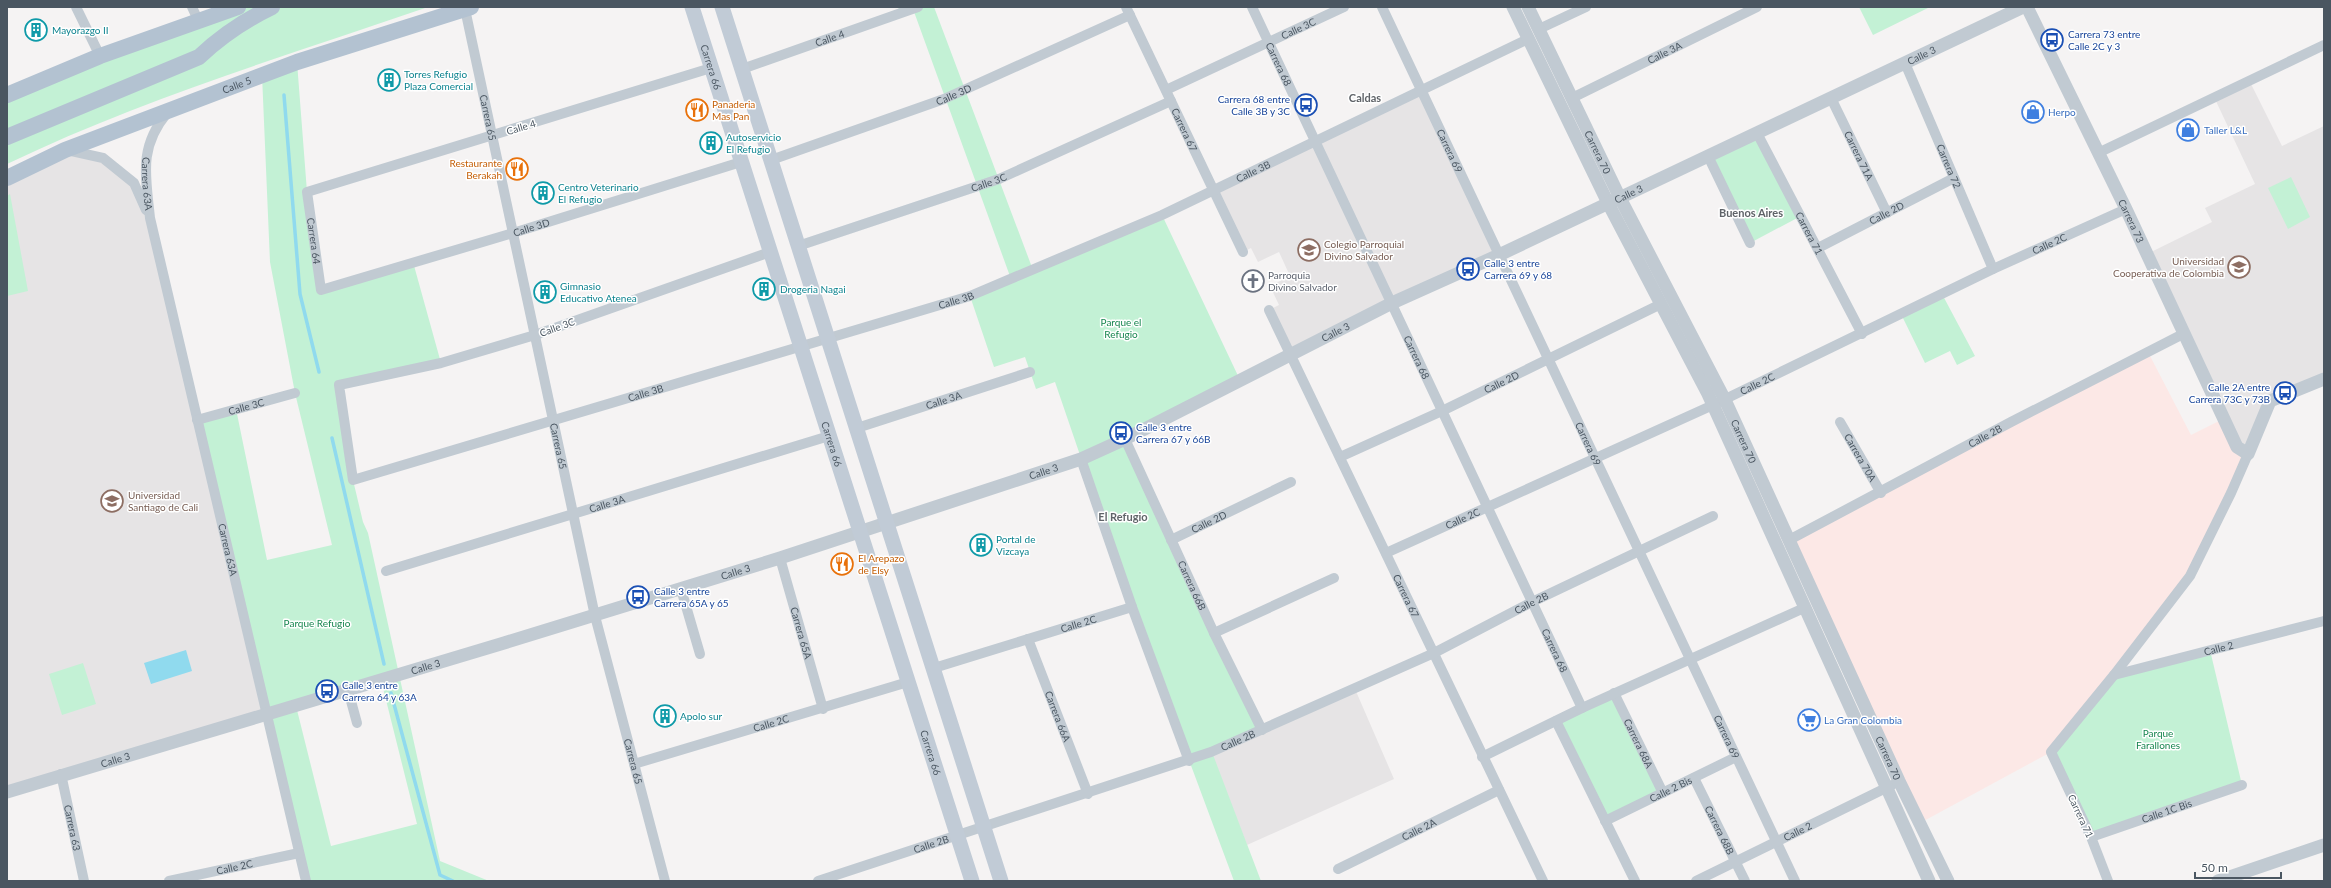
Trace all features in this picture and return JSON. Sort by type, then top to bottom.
[{"type":"main road","points":[[7,95],[195,14],[238,7]]},
{"type":"main road","points":[[7,137],[199,56],[218,40],[244,22],[272,7]]},
{"type":"main road","points":[[7,171],[62,144],[282,62],[449,7]]},
{"type":"main road","name":"Carrera 66","points":[[692,7],[828,436],[972,881]]},
{"type":"main road","points":[[722,7],[1001,881]]},
{"type":"main road","name":"Calle 5","points":[[7,178],[65,150],[297,62],[468,8]]},
{"type":"street","points":[[76,7],[100,56]]},
{"type":"street","name":"Calle 4","points":[[742,69],[918,7]]},
{"type":"street","name":"Carrera 68","points":[[1252,7],[1582,708]]},
{"type":"street","name":"Calle 3C","points":[[1166,90],[1344,7]]},
{"type":"street","name":"Carrera 69","points":[[1382,7],[1795,881]]},
{"type":"street","name":"Carrera 70","points":[[1513,7],[1608,203],[1661,304],[1719,403],[1804,608],[1930,881]]},
{"type":"street","name":"Carrera 70","points":[[1528,7],[1719,403],[1789,540],[1899,781],[1948,881]]},
{"type":"street","points":[[1539,29],[1586,7]]},
{"type":"street","name":"Calle 3A","points":[[1572,98],[1756,7]]},
{"type":"street","name":"Calle 3","points":[[7,792],[61,774],[595,616],[888,524],[1082,459],[1125,439],[1392,303],[1499,255],[2023,7]]},
{"type":"street","name":"Carrera 73","points":[[2027,7],[2126,209],[2237,447],[2248,454]]},
{"type":"street","name":"Carrera 65","points":[[468,8],[492,136],[595,616],[665,881]]},
{"type":"street","name":"Carrera 67","points":[[1128,11],[1215,190],[1243,252]]},
{"type":"street","name":"Calle 3D","points":[[771,160],[944,99],[1128,11]]},
{"type":"street","name":"Calle 3B","points":[[353,480],[970,296],[1162,215],[1528,39]]},
{"type":"street","points":[[2098,153],[2324,45]]},
{"type":"street","name":"Carrera 72","points":[[1905,63],[1993,269]]},
{"type":"street","name":"Calle 4","points":[[307,192],[711,68]]},
{"type":"street","name":"Carrera 71A","points":[[1832,98],[1887,213]]},
{"type":"street","name":"Calle 3C","points":[[798,246],[999,179],[1171,101]]},
{"type":"street","name":"Carrera 63A","points":[[171,109],[154,130],[148,143],[144,162],[150,218],[306,881]]},
{"type":"street","name":"Carrera 71","points":[[1757,133],[1862,334]]},
{"type":"street","name":"Carrera 63A","points":[[65,150],[103,158],[134,182],[150,218]]},
{"type":"street","points":[[1708,156],[1750,243]]},
{"type":"street","name":"Calle 3D","points":[[320,290],[513,233],[741,162]]},
{"type":"street","name":"Calle 2D","points":[[1818,248],[1954,178]]},
{"type":"street","name":"Carrera 64","points":[[307,192],[320,290]]},
{"type":"street","name":"Calle 2C","points":[[1386,553],[1719,403],[1993,269],[2126,209]]},
{"type":"street","name":"Calle 3C","points":[[353,480],[339,385],[441,362],[535,335],[770,252]]},
{"type":"street","name":"Calle 2D","points":[[1340,457],[1442,411],[1661,304]]},
{"type":"street","name":"Carrera 67","points":[[1269,310],[1434,653],[1482,757],[1543,881]]},
{"type":"street","name":"Calle 2B","points":[[1789,540],[1881,493],[2011,422],[2183,334]]},
{"type":"street","name":"Calle 3A","points":[[857,428],[1030,372]]},
{"type":"street","points":[[2114,676],[2190,576],[2231,493],[2270,401],[2324,379]]},
{"type":"street","name":"Calle 3C","points":[[198,420],[295,393]]},
{"type":"street","name":"Carrera 70A","points":[[1840,422],[1881,493]]},
{"type":"street","name":"Calle 3A","points":[[386,571],[828,436]]},
{"type":"street","name":"Carrera 66B","points":[[1125,439],[1170,540],[1262,730]]},
{"type":"street","points":[[1082,459],[1132,607],[1189,761]]},
{"type":"street","name":"Calle 2D","points":[[1170,540],[1291,482]]},
{"type":"street","name":"Calle 2B","points":[[818,881],[1189,761],[1434,653],[1532,602],[1638,550],[1713,516]]},
{"type":"street","name":"Carrera 65A","points":[[780,558],[823,708]]},
{"type":"street","points":[[1214,633],[1334,578]]},
{"type":"street","points":[[681,589],[700,654]]},
{"type":"street","name":"Calle 2C","points":[[934,668],[1132,607]]},
{"type":"street","points":[[1482,757],[1614,693],[1804,608]]},
{"type":"street","name":"Calle 2","points":[[2114,676],[2324,622]]},
{"type":"street","name":"Carrera 66A","points":[[1028,639],[1088,794]]},
{"type":"street","name":"Carrera 71","points":[[2108,881],[2091,837],[2051,752],[2114,676]]},
{"type":"street","name":"Calle 2C","points":[[634,764],[908,682]]},
{"type":"street","points":[[348,690],[356,723]]},
{"type":"street","name":"Carrera 68A","points":[[1614,693],[1663,793]]},
{"type":"street","points":[[1556,721],[1635,881]]},
{"type":"street","name":"Calle 2 Bis","points":[[1605,821],[1736,757]]},
{"type":"street","name":"Carrera 63","points":[[61,774],[84,881]]},
{"type":"street","name":"Carrera 68B","points":[[1694,778],[1745,881]]},
{"type":"street","name":"Calle 2","points":[[1696,881],[1899,781]]},
{"type":"street","name":"Calle 1C Bis","points":[[2091,837],[2242,785]]},
{"type":"street","name":"Calle 2A","points":[[1338,869],[1499,790]]},
{"type":"street","points":[[2218,881],[2235,878],[2324,846]]},
{"type":"street","name":"Calle 2C","points":[[169,881],[299,853]]},
{"type":"shaded area","name":"Universidad Cooperativa de Colombia","points":[[2249,80],[2282,146],[2324,126],[2324,379],[2270,401],[2248,454],[2237,447],[2147,254],[2212,222],[2205,208],[2255,184],[2214,97]]},
{"type":"shaded area","points":[[1421,91],[1499,255],[1290,355],[1269,310],[1279,305],[1270,286],[1290,276],[1279,252],[1258,262],[1251,248],[1243,252],[1215,190]]},
{"type":"shaded area","name":"Universidad Santiago de Cali","points":[[65,150],[103,158],[134,182],[150,218],[267,714],[7,792],[7,178]]},
{"type":"shaded area","points":[[2148,352],[2191,435],[2223,419],[2248,454],[2190,576],[2051,752],[1920,823],[1789,540]]},
{"type":"shaded area","points":[[1355,689],[1394,779],[1247,845],[1211,752]]},
{"type":"green space","points":[[238,7],[428,7],[268,61],[162,99],[110,119],[7,164],[7,95]]},
{"type":"green space","name":"Parque el Refugio","points":[[898,7],[934,7],[1033,270],[1162,215],[1240,380],[1125,439],[1262,730],[1212,752],[1261,881],[1234,881],[1132,607],[1055,382],[1036,389],[1025,357],[994,367],[970,296],[1011,279],[913,9],[900,13]]},
{"type":"green space","points":[[1859,7],[1930,7],[1873,35]]},
{"type":"green space","name":"Parque Refugio","points":[[297,62],[307,192],[321,290],[413,262],[441,363],[339,385],[353,480],[363,522],[368,533],[440,861],[489,881],[306,881],[197,420],[236,409],[267,560],[332,545],[295,393],[270,262],[262,75]],"holes":[[[381,680],[417,824],[331,846],[296,706]]]},
{"type":"green space","points":[[1757,133],[1801,216],[1750,243],[1708,156]]},
{"type":"green space","points":[[2291,177],[2310,217],[2288,229],[2268,188]]},
{"type":"green space","points":[[10,194],[28,291],[7,296],[7,196]]},
{"type":"green space","points":[[1942,294],[1975,356],[1957,365],[1950,351],[1925,363],[1901,314]]},
{"type":"green space","name":"Parque Farallones","points":[[2210,650],[2242,785],[2091,837],[2051,752],[2114,675]]},
{"type":"green space","points":[[83,663],[96,704],[62,715],[49,674]]},
{"type":"green space","points":[[1614,693],[1663,793],[1605,821],[1556,721]]},
{"type":"water","points":[[186,650],[192,671],[151,684],[144,663]]},
{"type":"waterway","points":[[284,95],[300,294],[319,372]]},
{"type":"waterway","points":[[332,438],[384,664]]},
{"type":"waterway","points":[[391,693],[440,875],[453,881]]},
{"type":"place","name":"Mayorazgo II","points":[[36,30]]},
{"type":"place","name":"Carrera 73 entre Calle 2C y 3","points":[[2052,40]]},
{"type":"place","name":"Torres Refugio Plaza Comercial","points":[[389,80]]},
{"type":"place","name":"Carrera 68 entre Calle 3B y 3C","points":[[1306,105]]},
{"type":"place","name":"Panaderia Mas Pan","points":[[697,110]]},
{"type":"place","name":"Herpo","points":[[2033,112]]},
{"type":"place","name":"Taller L&L","points":[[2188,130]]},
{"type":"place","name":"Autoservicio El Refugio","points":[[711,143]]},
{"type":"place","name":"Restaurante Berakah","points":[[517,169]]},
{"type":"place","name":"Centro Veterinario El Refugio","points":[[543,193]]},
{"type":"place","name":"Colegio Parroquial Divino Salvador","points":[[1309,250]]},
{"type":"place","name":"Universidad Cooperativa de Colombia","points":[[2239,267]]},
{"type":"place","name":"Calle 3 entre Carrera 69 y 68","points":[[1468,269]]},
{"type":"place","name":"Parroquia Divino Salvador","points":[[1253,281]]},
{"type":"place","name":"Drogeria Nagai","points":[[764,289]]},
{"type":"place","name":"Gimnasio Educativo Atenea","points":[[545,292]]},
{"type":"place","name":"Calle 2A entre Carrera 73C y 73B","points":[[2285,393]]},
{"type":"place","name":"Calle 3 entre Carrera 67 y 66B","points":[[1121,433]]},
{"type":"place","name":"Universidad Santiago de Cali","points":[[112,501]]},
{"type":"place","name":"Portal de Vizcaya","points":[[981,545]]},
{"type":"place","name":"El Arepazo de Elsy","points":[[842,564]]},
{"type":"place","name":"Calle 3 entre Carrera 65A y 65","points":[[638,597]]},
{"type":"place","name":"Calle 3 entre Carrera 64 y 63A","points":[[327,691]]},
{"type":"place","name":"Apolo sur","points":[[665,716]]},
{"type":"place","name":"La Gran Colombia","points":[[1809,720]]},
{"type":"district","name":"Caldas","points":[[1365,97]]},
{"type":"district","name":"Buenos Aires","points":[[1751,212]]},
{"type":"district","name":"El Refugio","points":[[1123,516]]}]
